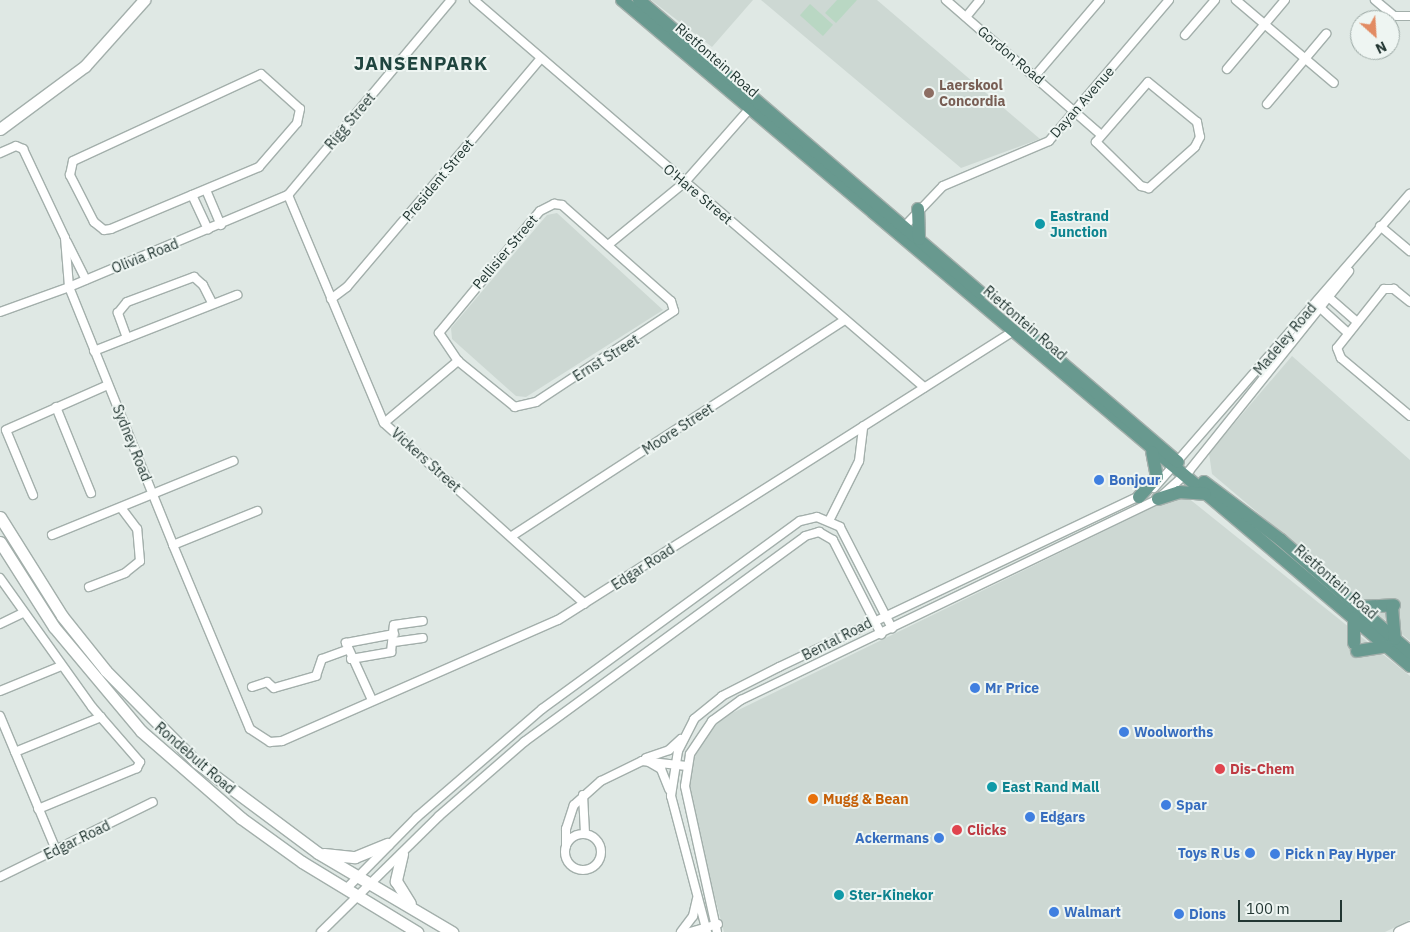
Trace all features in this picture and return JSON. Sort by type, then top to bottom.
[{"type":"main road","points":[[3,125],[86,66],[144,0]]},
{"type":"main road","name":"Rietfontein Road","points":[[622,0],[753,104]]},
{"type":"main road","name":"Rietfontein Road","points":[[639,0],[753,104],[901,231],[1012,332],[1151,450],[1181,470],[1357,612],[1391,642],[1410,666]]},
{"type":"main road","points":[[918,210],[919,239]]},
{"type":"main road","name":"Rietfontein Road","points":[[901,231],[919,239],[1208,495],[1357,612]]},
{"type":"main road","points":[[1139,497],[1158,472],[1151,450]]},
{"type":"main road","points":[[1158,499],[1179,492],[1208,495]]},
{"type":"main road","name":"Rondebult Road","points":[[0,517],[62,616],[139,706],[196,762],[318,853],[452,932]]},
{"type":"main road","name":"Rondebult Road","points":[[0,542],[54,627],[141,731],[241,818],[346,889],[417,932]]},
{"type":"main road","points":[[1393,606],[1391,642],[1356,647],[1357,612],[1393,606]]},
{"type":"main road","name":"Rietfontein Road","points":[[1391,642],[1410,652]]},
{"type":"main road","points":[[318,853],[355,856],[388,844]]},
{"type":"main road","points":[[402,854],[396,882],[416,910]]},
{"type":"main road","points":[[1399,932],[1410,927]]},
{"type":"street","name":"Rigg Street","points":[[288,195],[451,0]]},
{"type":"street","name":"O'Hare Street","points":[[474,0],[924,387]]},
{"type":"street","name":"Gordon Road","points":[[946,0],[1075,110],[1099,133]]},
{"type":"street","points":[[966,17],[980,0]]},
{"type":"street","points":[[1035,76],[1100,0]]},
{"type":"street","name":"Dayan Avenue","points":[[901,231],[918,210],[953,180],[1043,145],[1169,0]]},
{"type":"street","points":[[1185,35],[1214,0]]},
{"type":"street","points":[[1236,0],[1334,83]]},
{"type":"street","points":[[1227,69],[1285,0]]},
{"type":"street","points":[[1375,0],[1394,16],[1410,16]]},
{"type":"street","points":[[1267,104],[1326,34]]},
{"type":"street","name":"President Street","points":[[332,299],[347,287],[541,58]]},
{"type":"street","points":[[252,75],[267,76],[298,105],[297,123],[259,167],[206,190],[104,230],[94,222],[69,170],[74,161],[252,75]]},
{"type":"street","points":[[1148,82],[1197,122],[1200,137],[1167,173],[1145,188],[1098,148],[1099,133],[1148,82]]},
{"type":"street","points":[[608,245],[685,182],[753,104]]},
{"type":"street","name":"Sydney Road","points":[[0,152],[16,146],[27,155],[65,238],[69,287],[172,544],[250,730]]},
{"type":"street","points":[[206,190],[221,225]]},
{"type":"street","name":"Madeley Road","points":[[1181,470],[1410,194]]},
{"type":"street","points":[[192,195],[208,230]]},
{"type":"street","name":"Olivia Road","points":[[0,312],[69,287],[221,225],[288,195]]},
{"type":"street","name":"Vickers Street","points":[[288,195],[384,423],[512,536],[585,604]]},
{"type":"street","name":"Pellisier Street","points":[[458,361],[441,342],[441,327],[542,208],[562,205],[608,245]]},
{"type":"street","points":[[1382,228],[1410,251]]},
{"type":"street","points":[[65,238],[86,280]]},
{"type":"street","name":"Ernst Street","points":[[458,361],[509,404],[527,407],[670,317],[672,301],[608,245]]},
{"type":"street","points":[[127,338],[119,308],[136,299],[194,277],[203,285],[212,303]]},
{"type":"street","points":[[1410,302],[1394,289],[1386,288],[1338,344],[1341,358],[1410,416]]},
{"type":"street","points":[[1326,294],[1356,321]]},
{"type":"street","points":[[94,351],[212,303],[237,295]]},
{"type":"street","points":[[1317,305],[1347,332]]},
{"type":"street","name":"Madeley Road","points":[[1181,470],[1317,305]]},
{"type":"street","name":"Moore Street","points":[[512,536],[844,320]]},
{"type":"street","name":"Edgar Road","points":[[250,730],[264,741],[282,741],[585,604],[1012,332]]},
{"type":"street","points":[[384,423],[458,361]]},
{"type":"street","points":[[33,495],[6,430],[108,386]]},
{"type":"street","points":[[56,407],[91,493]]},
{"type":"street","points":[[830,519],[859,461],[864,426]]},
{"type":"street","points":[[52,535],[153,496],[234,461]]},
{"type":"street","name":"Bental Road","points":[[706,929],[671,796],[675,764],[683,738],[694,720],[722,696],[886,614],[1139,497],[1181,470]]},
{"type":"street","name":"Bental Road","points":[[718,929],[686,801],[687,766],[703,731],[728,708],[1158,499],[1181,470]]},
{"type":"street","points":[[89,587],[125,573],[140,561],[137,529],[121,508]]},
{"type":"street","points":[[172,544],[257,511]]},
{"type":"street","points":[[346,889],[388,844],[542,709],[780,533],[810,518],[830,519],[845,534],[892,628]]},
{"type":"street","points":[[321,932],[402,854],[539,730],[804,536],[819,532],[833,540],[881,634]]},
{"type":"street","points":[[0,578],[23,614],[61,666],[140,765],[38,809]]},
{"type":"street","points":[[0,624],[23,614]]},
{"type":"street","points":[[351,659],[389,653],[396,624],[423,621]]},
{"type":"street","points":[[372,700],[347,650],[352,638],[423,638]]},
{"type":"street","points":[[252,687],[267,682],[274,688],[316,676],[322,659],[347,650]]},
{"type":"street","points":[[0,691],[61,666]]},
{"type":"street","points":[[0,716],[56,850]]},
{"type":"street","points":[[15,752],[101,717]]},
{"type":"street","points":[[583,795],[585,834],[600,847],[593,866],[572,866],[566,846],[568,822],[583,795],[643,760],[669,750],[683,738]]},
{"type":"street","points":[[643,760],[687,766]]},
{"type":"street","points":[[643,760],[662,769],[671,796]]},
{"type":"street","name":"Edgar Road","points":[[0,877],[153,802]]},
{"type":"street","points":[[566,846],[576,836],[585,834]]},
{"type":"street","points":[[681,932],[693,916],[697,894]]},
{"type":"street","points":[[690,932],[718,929]]},
{"type":"shaded area","points":[[651,0],[753,0],[712,47]]},
{"type":"shaded area","name":"Laerskool Concordia","points":[[761,0],[877,0],[1040,139],[961,168]]},
{"type":"shaded area","points":[[557,213],[663,310],[526,397],[516,396],[452,339],[451,328],[547,215]]},
{"type":"shaded area","points":[[1292,356],[1410,460],[1410,641],[1212,474],[1209,453]]},
{"type":"shaded area","name":"East Rand Mall","points":[[1182,493],[1410,676],[1410,920],[1385,932],[724,932],[690,804],[690,766],[700,742],[724,717]]},
{"type":"green space","points":[[837,0],[857,0],[836,23],[825,13]]},
{"type":"green space","points":[[810,4],[833,25],[823,36],[800,15]]},
{"type":"place","name":"Laerskool Concordia","points":[[929,93]]},
{"type":"place","name":"Eastrand Junction","points":[[1040,224]]},
{"type":"place","name":"Bonjour","points":[[1099,480]]},
{"type":"place","name":"Mr Price","points":[[975,688]]},
{"type":"place","name":"Woolworths","points":[[1124,732]]},
{"type":"place","name":"Dis-Chem","points":[[1220,769]]},
{"type":"place","name":"East Rand Mall","points":[[992,787]]},
{"type":"place","name":"Mugg & Bean","points":[[813,799]]},
{"type":"place","name":"Spar","points":[[1166,805]]},
{"type":"place","name":"Edgars","points":[[1030,817]]},
{"type":"place","name":"Clicks","points":[[957,830]]},
{"type":"place","name":"Ackermans","points":[[939,838]]},
{"type":"place","name":"Toys R Us","points":[[1250,853]]},
{"type":"place","name":"Pick n Pay Hyper","points":[[1275,854]]},
{"type":"place","name":"Ster-Kinekor","points":[[839,895]]},
{"type":"place","name":"Walmart","points":[[1054,912]]},
{"type":"place","name":"Dions","points":[[1179,914]]},
{"type":"district","name":"JANSENPARK","points":[[421,64]]}]
